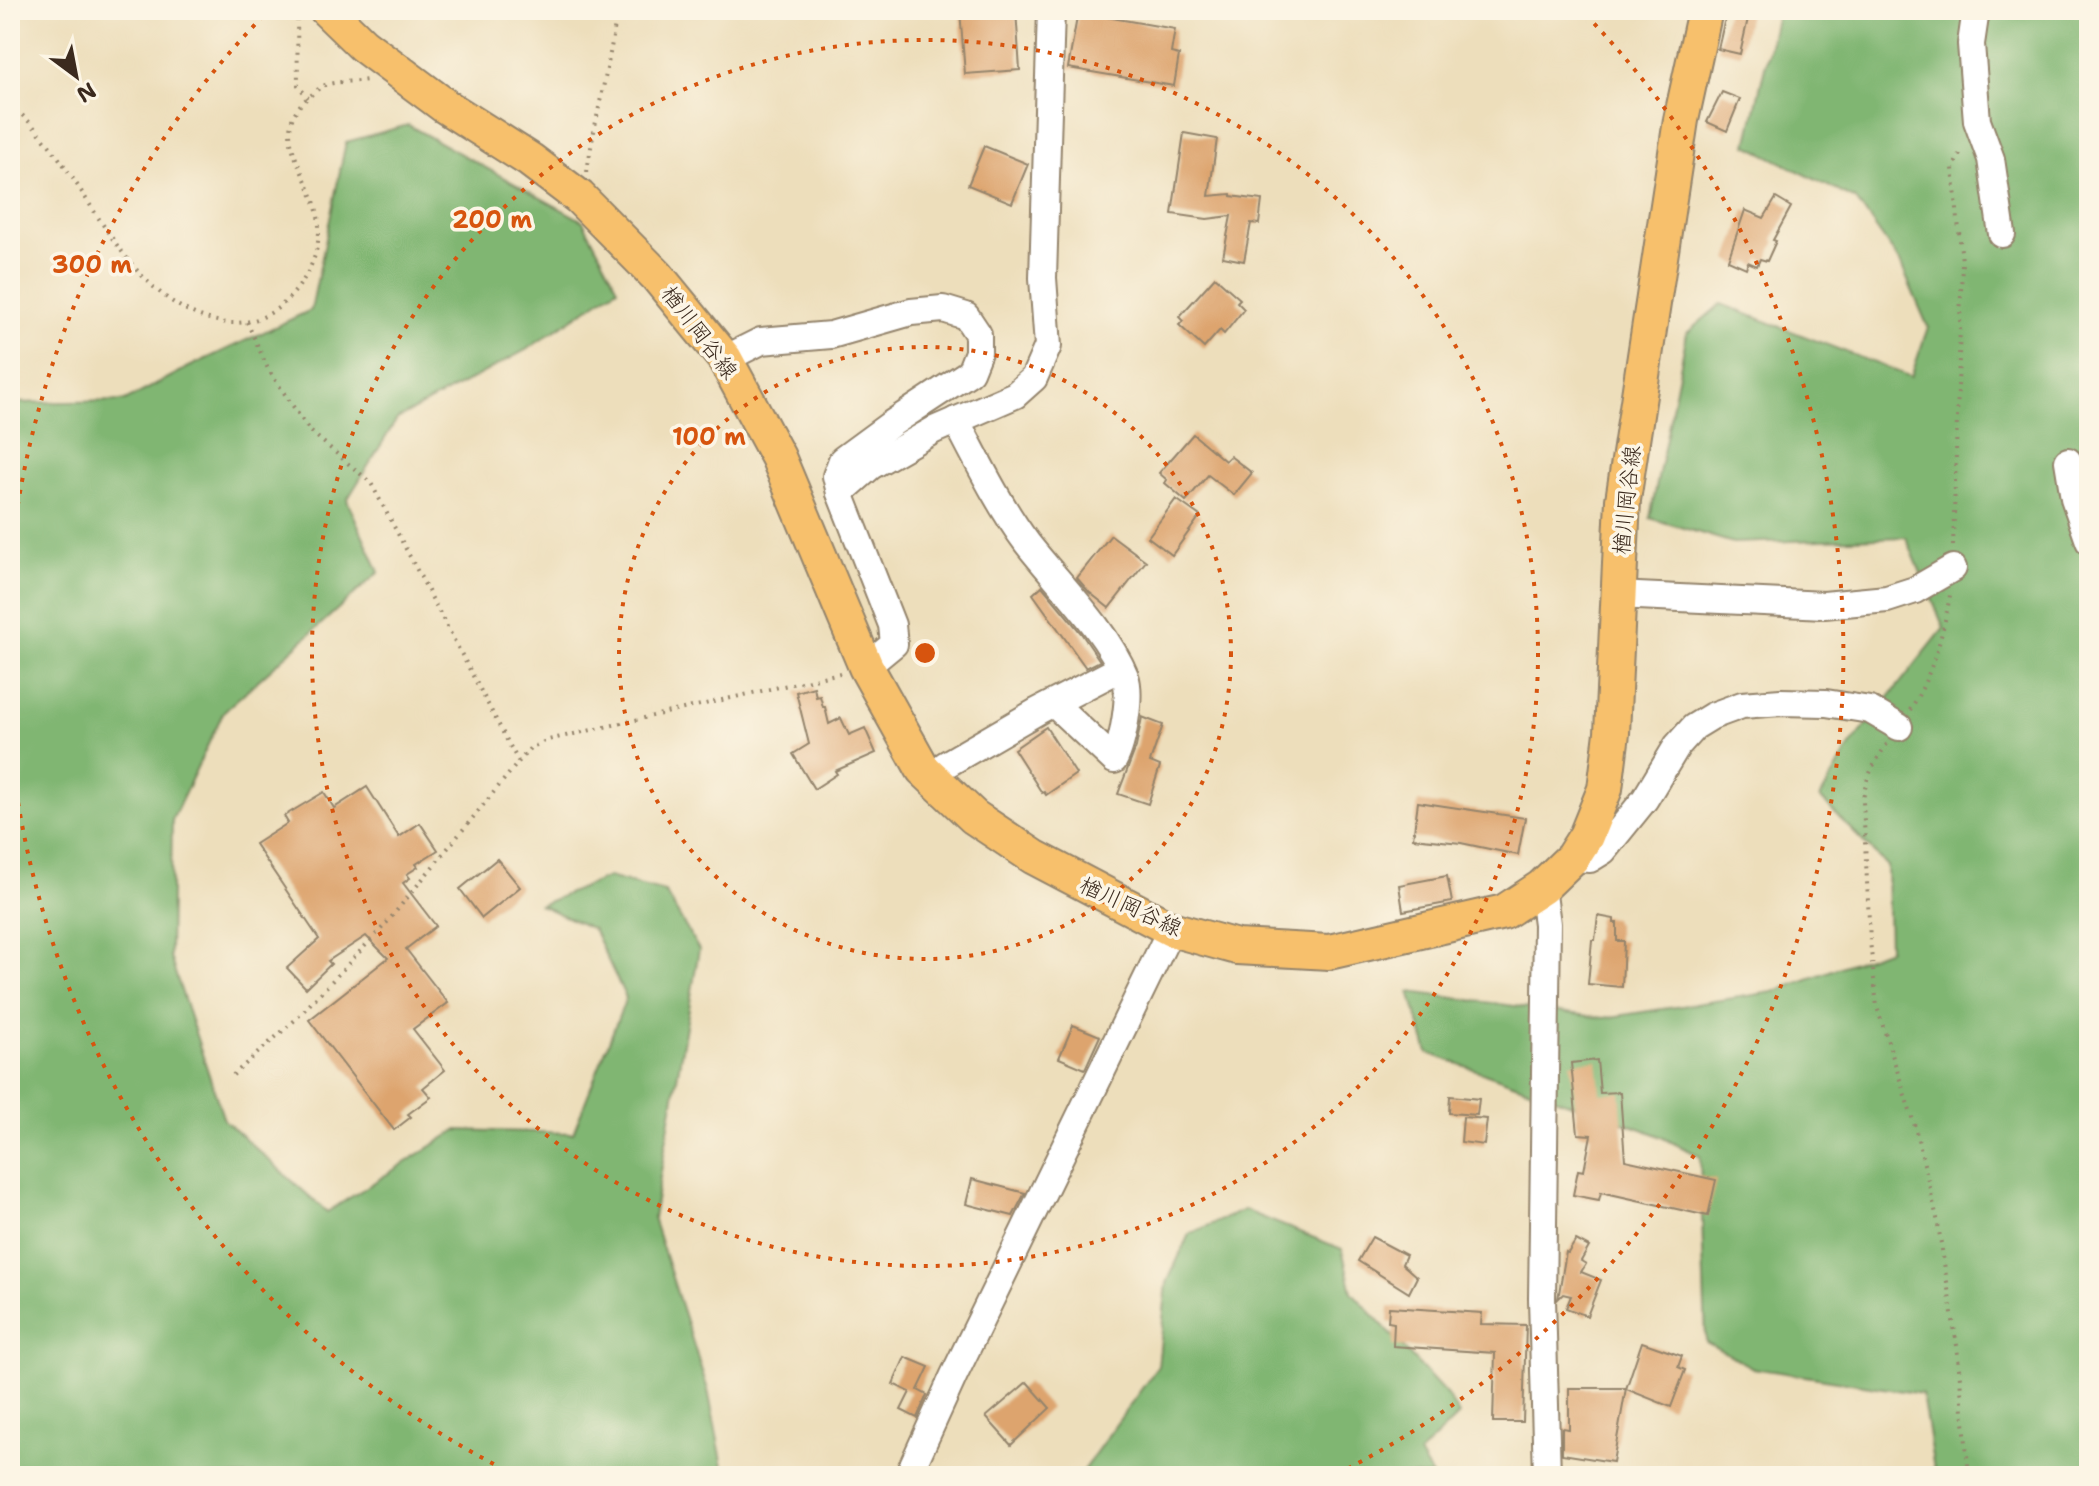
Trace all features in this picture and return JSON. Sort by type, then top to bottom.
[{"type":"main road","name":"楢川岡谷線","points":[[327,10],[386,63],[445,106],[530,160],[579,197],[657,276],[725,359],[778,457],[866,667],[923,769],[974,817],[1034,857],[1171,929],[1237,947],[1329,952],[1504,912],[1542,887],[1572,858],[1586,836],[1605,789],[1612,733],[1623,500],[1681,120],[1705,10]]},
{"type":"street","points":[[840,493],[871,466],[956,420],[1015,395],[1034,378],[1048,346],[1043,278],[1051,10]]},
{"type":"street","points":[[1976,10],[1971,44],[1977,121],[1991,159],[2002,234]]},
{"type":"street","points":[[725,359],[761,341],[831,335],[911,312],[943,309],[966,316],[978,334],[978,352],[970,372],[842,460],[836,476],[892,625],[894,644],[866,667]]},
{"type":"street","points":[[956,420],[1026,541],[1069,592],[1121,668],[1128,692],[1120,748],[1114,760],[1054,704]]},
{"type":"street","points":[[2068,461],[2074,498],[2089,541]]},
{"type":"street","points":[[1617,595],[1824,605],[1887,599],[1915,590],[1953,568]]},
{"type":"street","points":[[945,765],[1121,668]]},
{"type":"street","points":[[1572,858],[1590,859],[1603,851],[1645,799],[1677,746],[1694,727],[1712,716],[1742,705],[1826,703],[1870,710],[1899,727]]},
{"type":"street","points":[[1542,887],[1547,924],[1542,1299],[1547,1476]]},
{"type":"street","points":[[908,1476],[1171,929]]},
{"type":"path","points":[[300,10],[297,20],[298,85],[308,98]]},
{"type":"path","points":[[579,197],[585,184],[595,112],[611,58],[617,10]]},
{"type":"path","points":[[10,105],[21,113],[49,148],[124,252],[158,293],[185,311],[205,318],[247,322],[268,315],[296,291],[312,263],[318,243],[318,218],[313,197],[293,151],[288,126],[298,105],[324,85],[368,80]]},
{"type":"path","points":[[1969,1476],[1957,1346],[1937,1218],[1915,1127],[1877,1007],[1870,941],[1863,802],[1864,785],[1870,768],[1899,727],[1927,678],[1940,641],[1953,568],[1962,262],[1953,168],[1977,121]]},
{"type":"path","points":[[247,322],[268,369],[309,430],[371,483],[518,761]]},
{"type":"path","points":[[233,1075],[295,1020],[384,926],[530,748],[548,740],[866,667]]},
{"type":"green space","points":[[1778,10],[2089,10],[2089,1476],[1935,1476],[1922,1394],[1753,1368],[1706,1342],[1700,1156],[1653,1133],[1428,1053],[1410,992],[1604,1018],[1773,992],[1889,949],[1887,866],[1820,798],[1850,746],[1944,628],[1906,537],[1733,543],[1650,518],[1687,333],[1721,304],[1911,377],[1928,327],[1900,262],[1856,200],[1747,145]]},
{"type":"green space","points":[[408,125],[583,221],[618,288],[526,350],[397,419],[347,500],[379,572],[224,711],[172,820],[170,957],[224,1120],[327,1212],[457,1130],[573,1133],[626,998],[593,929],[540,905],[608,877],[665,892],[699,950],[653,1218],[708,1390],[725,1476],[10,1476],[10,403],[125,401],[189,367],[311,310],[346,142]]},
{"type":"green space","points":[[1244,1210],[1342,1249],[1352,1292],[1447,1395],[1459,1415],[1419,1454],[1432,1476],[1079,1476],[1158,1366],[1167,1283],[1189,1234]]},
{"type":"building","points":[[960,10],[1016,10],[1020,70],[965,74]]},
{"type":"building","points":[[1727,10],[1749,14],[1740,54],[1718,49]]},
{"type":"building","points":[[1078,12],[1175,29],[1171,53],[1179,55],[1174,86],[1068,68]]},
{"type":"building","points":[[1722,92],[1740,99],[1727,131],[1707,122]]},
{"type":"building","points":[[1184,133],[1217,139],[1209,196],[1231,194],[1262,200],[1259,224],[1251,223],[1244,261],[1223,257],[1231,216],[1207,219],[1172,214]]},
{"type":"building","points":[[984,146],[1028,164],[1012,203],[968,185]]},
{"type":"building","points":[[1776,198],[1791,207],[1773,240],[1776,241],[1767,261],[1760,259],[1757,266],[1748,262],[1746,268],[1728,260],[1745,210],[1764,218]]},
{"type":"building","points":[[1215,277],[1240,299],[1237,302],[1244,309],[1224,334],[1220,330],[1204,348],[1179,325],[1183,321],[1179,317]]},
{"type":"building","points":[[1193,434],[1225,461],[1230,456],[1252,473],[1234,495],[1208,475],[1186,501],[1165,483],[1167,480],[1159,473]]},
{"type":"building","points":[[1176,499],[1200,516],[1172,555],[1148,537]]},
{"type":"building","points":[[1111,535],[1146,561],[1109,608],[1077,578]]},
{"type":"building","points":[[1042,586],[1100,661],[1086,668],[1033,594]]},
{"type":"building","points":[[814,687],[816,697],[820,696],[825,707],[829,724],[841,718],[849,735],[865,728],[876,753],[835,771],[837,774],[814,789],[793,754],[809,744],[796,692]]},
{"type":"building","points":[[1142,717],[1163,725],[1150,762],[1160,766],[1148,804],[1118,794],[1136,747]]},
{"type":"building","points":[[1046,727],[1076,774],[1046,795],[1014,749]]},
{"type":"building","points":[[367,787],[399,837],[420,823],[438,850],[416,864],[418,867],[407,874],[410,878],[403,883],[436,926],[406,949],[448,1003],[413,1029],[445,1070],[423,1088],[431,1097],[408,1114],[411,1117],[394,1130],[309,1020],[388,958],[366,936],[328,961],[331,964],[306,988],[287,968],[319,939],[255,844],[288,823],[284,816],[324,792],[334,808]]},
{"type":"building","points":[[1418,802],[1525,818],[1518,855],[1461,843],[1413,838]]},
{"type":"building","points":[[497,859],[520,887],[482,918],[460,889]]},
{"type":"building","points":[[1447,876],[1452,902],[1403,911],[1399,885]]},
{"type":"building","points":[[1598,916],[1614,919],[1617,923],[1617,941],[1624,941],[1622,987],[1588,984],[1592,940],[1595,940]]},
{"type":"building","points":[[1073,1025],[1100,1036],[1085,1069],[1059,1058]]},
{"type":"building","points":[[1597,1060],[1600,1093],[1620,1092],[1625,1160],[1716,1180],[1708,1216],[1601,1192],[1599,1200],[1573,1195],[1578,1170],[1584,1171],[1591,1135],[1578,1134],[1571,1063]]},
{"type":"building","points":[[1450,1096],[1479,1099],[1477,1115],[1449,1113]]},
{"type":"building","points":[[1463,1117],[1487,1119],[1484,1145],[1461,1142]]},
{"type":"building","points":[[972,1179],[1025,1193],[1013,1216],[966,1204]]},
{"type":"building","points":[[1372,1237],[1406,1255],[1402,1264],[1417,1277],[1409,1293],[1358,1261]]},
{"type":"building","points":[[1576,1240],[1589,1247],[1581,1261],[1586,1264],[1581,1272],[1601,1280],[1587,1316],[1566,1308],[1571,1296],[1563,1294],[1558,1299],[1566,1252]]},
{"type":"building","points":[[1389,1307],[1482,1313],[1481,1324],[1526,1325],[1523,1422],[1493,1422],[1495,1353],[1393,1346],[1394,1323],[1388,1322]]},
{"type":"building","points":[[1642,1342],[1682,1356],[1678,1367],[1685,1370],[1671,1407],[1626,1389]]},
{"type":"building","points":[[905,1357],[929,1367],[918,1390],[927,1395],[917,1418],[901,1410],[910,1392],[893,1384]]},
{"type":"building","points":[[1027,1382],[1050,1408],[1011,1445],[986,1417]]},
{"type":"building","points":[[1569,1388],[1626,1388],[1613,1462],[1562,1454],[1562,1428],[1569,1429]]}]
